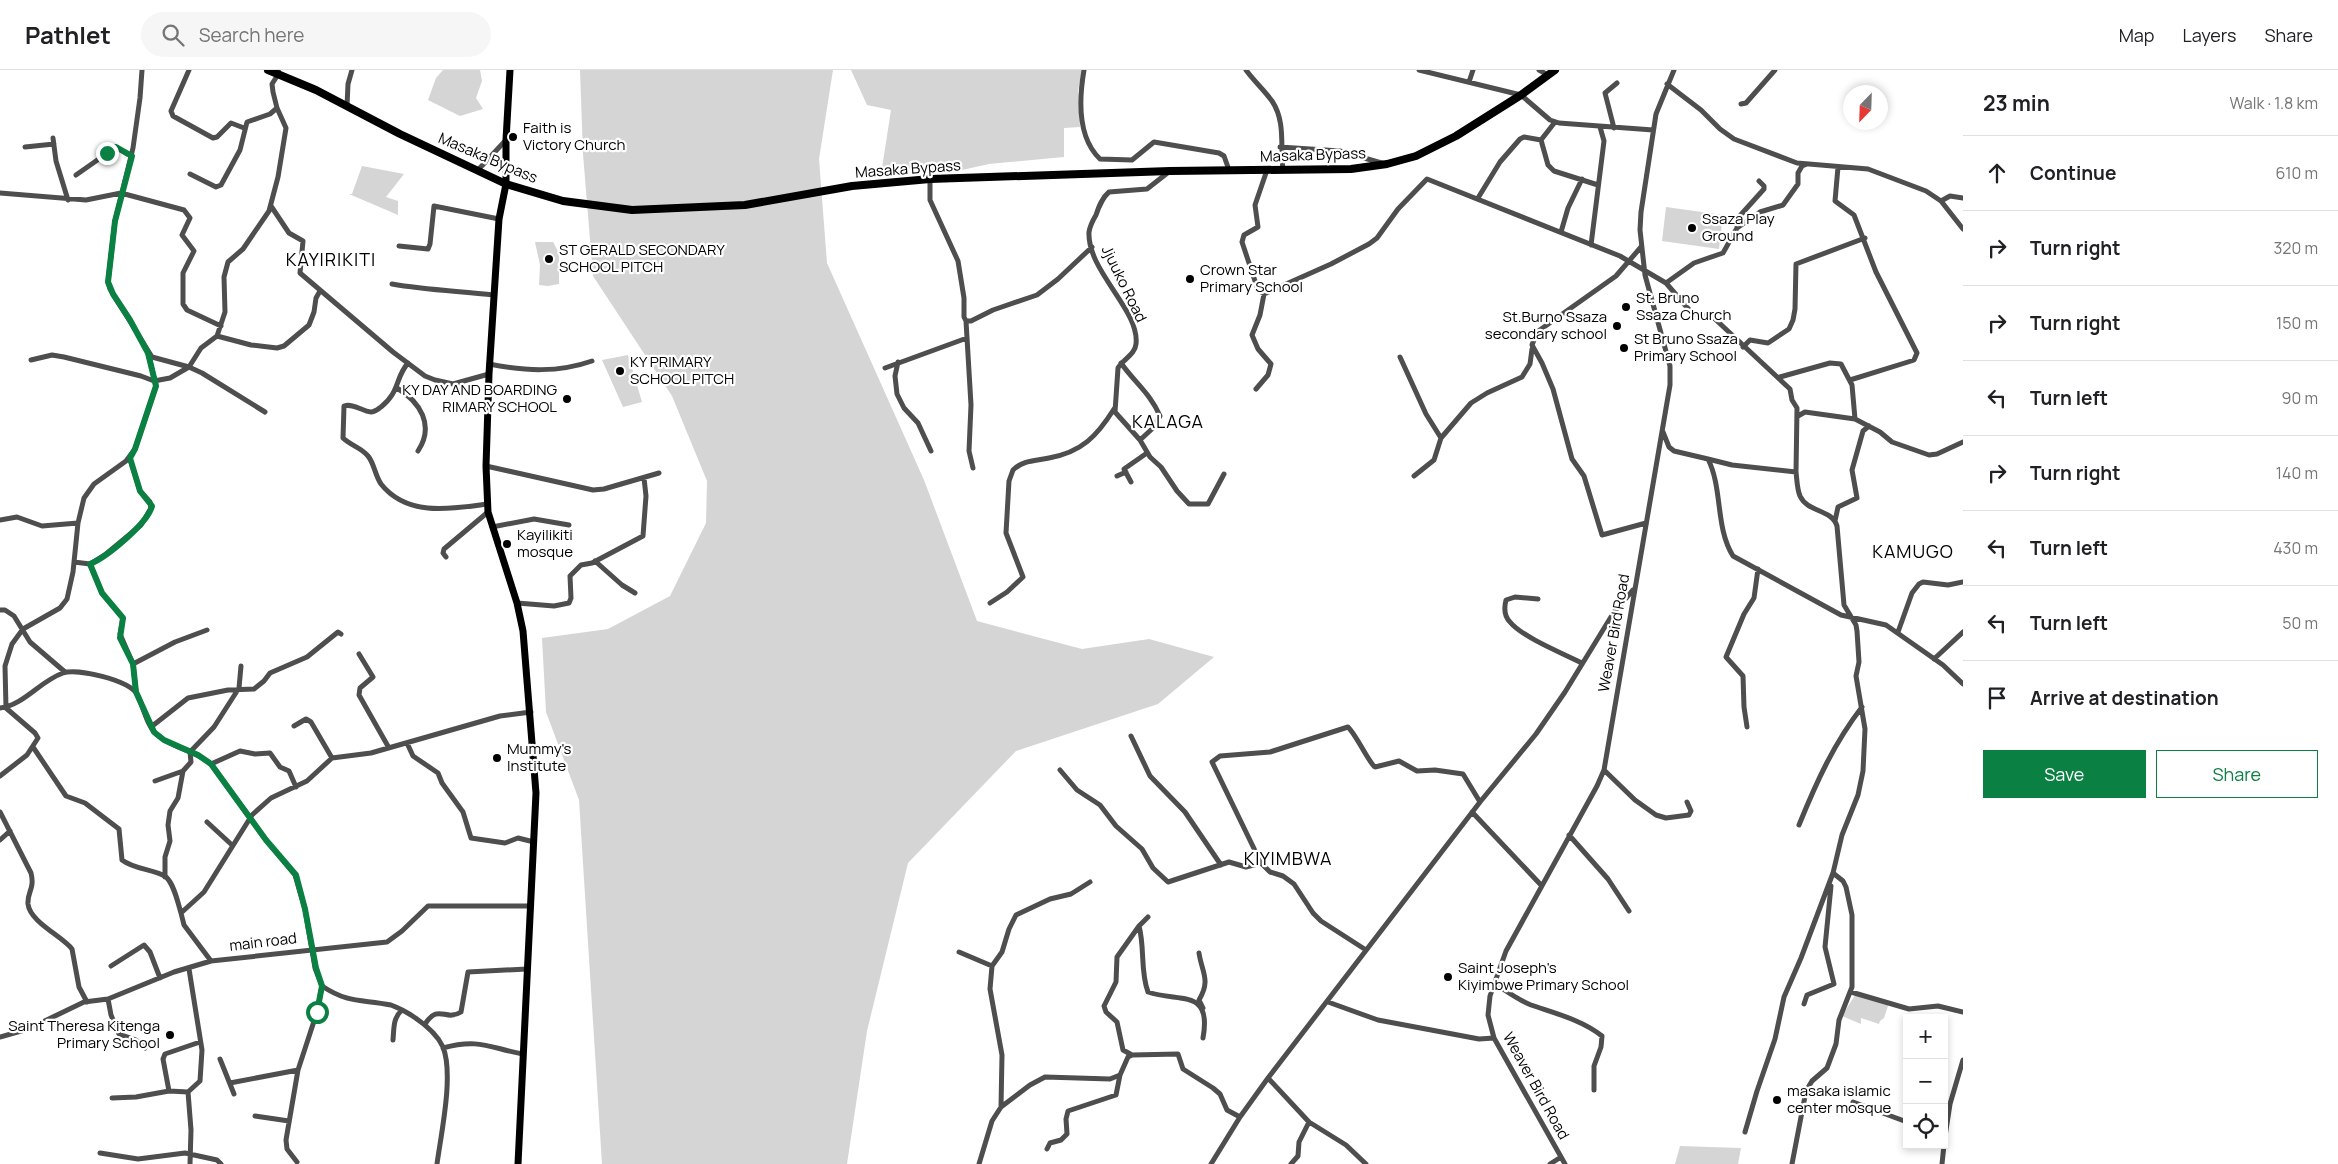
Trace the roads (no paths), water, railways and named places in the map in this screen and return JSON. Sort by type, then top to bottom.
[{"type":"highway","name":"Masaka Bypass","points":[[268,70],[278,72],[506,184],[563,201],[632,210],[745,205],[852,186],[930,179],[1170,171],[1351,169],[1387,164],[1433,149],[1521,95],[1543,72],[1555,70]]},
{"type":"main road","points":[[510,70],[506,140],[506,184],[499,219],[488,374],[486,466],[488,512],[517,603],[524,640],[536,794],[518,1164]]},
{"type":"street","points":[[3,708],[5,666],[8,654],[23,630],[64,604],[69,591],[74,562],[81,504],[88,490],[94,484],[130,458],[135,449],[156,386],[148,353],[113,294],[108,282],[115,221],[140,98],[142,70]]},
{"type":"street","points":[[189,70],[172,108],[172,116],[212,138],[217,137],[231,123],[244,128]]},
{"type":"street","points":[[347,106],[348,84],[352,70]]},
{"type":"street","points":[[1084,70],[1080,95],[1082,124],[1100,159],[1132,160],[1154,142],[1219,154],[1224,156],[1229,170]]},
{"type":"street","points":[[1246,70],[1272,101],[1283,139],[1288,148]]},
{"type":"street","points":[[1419,70],[1521,95],[1555,122],[1653,130]]},
{"type":"street","points":[[1469,82],[1473,70]]},
{"type":"street","name":"Weaver Bird Road","points":[[1565,1164],[1494,1038],[1488,1015],[1494,983],[1506,951],[1604,770],[1671,375],[1644,268],[1641,247],[1641,212],[1656,114],[1674,70]]},
{"type":"street","points":[[1741,104],[1746,104],[1775,70]]},
{"type":"street","points":[[32,360],[52,355],[64,357],[154,381],[170,378],[189,367],[201,348],[217,336],[225,312],[224,277],[228,262],[243,249],[271,206],[286,128],[277,108],[272,84],[278,72]]},
{"type":"street","points":[[1614,128],[1605,93],[1617,82]]},
{"type":"street","points":[[1667,84],[1701,110],[1727,135],[1757,149],[1808,164],[1868,170],[1926,191],[1941,201],[1963,229]]},
{"type":"street","points":[[190,174],[216,187],[221,185],[240,150],[244,128],[250,120],[270,114],[277,108]]},
{"type":"street","points":[[1541,140],[1555,122]]},
{"type":"street","points":[[1591,245],[1604,141],[1600,127]]},
{"type":"street","points":[[1478,198],[1500,162],[1520,139],[1524,137],[1541,140]]},
{"type":"street","points":[[1283,139],[1280,147],[1283,170]]},
{"type":"street","points":[[477,171],[506,140]]},
{"type":"street","points":[[1541,140],[1551,168],[1598,185]]},
{"type":"street","points":[[25,147],[53,141],[56,161],[68,200]]},
{"type":"street","points":[[76,175],[116,147],[128,155]]},
{"type":"street","points":[[1280,147],[1340,151],[1387,164]]},
{"type":"street","points":[[1737,228],[1760,212],[1783,205],[1798,184],[1798,173],[1802,166],[1808,164]]},
{"type":"street","points":[[1838,167],[1834,199],[1854,215],[1865,238],[1876,272],[1917,353],[1914,360],[1850,380]]},
{"type":"street","points":[[1264,294],[1258,290],[1242,242],[1244,235],[1258,227],[1255,205],[1267,170]]},
{"type":"street","name":"Jjuuko Road","points":[[1114,408],[1118,368],[1120,363],[1133,352],[1136,337],[1132,324],[1107,281],[1092,247],[1090,228],[1106,195],[1114,190],[1147,189],[1170,171]]},
{"type":"street","points":[[930,179],[930,200],[958,261],[964,298],[971,404],[969,451],[973,468]]},
{"type":"street","points":[[1264,294],[1331,264],[1369,244],[1377,238],[1398,209],[1427,179],[1478,198],[1644,268],[1666,283],[1691,312],[1710,316],[1743,347],[1780,377],[1792,391],[1792,400],[1797,408],[1796,472],[1800,497],[1805,504],[1831,516],[1835,521]]},
{"type":"street","points":[[1561,232],[1568,208],[1582,179]]},
{"type":"street","points":[[1666,283],[1694,263],[1723,253],[1737,228],[1738,219],[1764,189],[1760,181]]},
{"type":"street","points":[[0,193],[68,200],[90,200],[121,193],[182,209],[190,218],[182,235],[194,251],[183,273],[183,304],[188,310],[221,326]]},
{"type":"street","points":[[1941,201],[1950,196],[1963,198]]},
{"type":"street","points":[[271,206],[290,233],[303,241],[300,273],[408,363],[425,376],[453,384],[488,374]]},
{"type":"street","points":[[399,246],[428,249],[434,206],[499,219]]},
{"type":"street","points":[[1743,347],[1750,340],[1768,343],[1789,329],[1795,309],[1796,264],[1865,238]]},
{"type":"street","points":[[966,321],[971,321],[993,310],[1037,295],[1058,279],[1092,247]]},
{"type":"street","points":[[1414,476],[1434,460],[1441,438],[1471,403],[1487,392],[1522,377],[1530,364],[1532,341],[1537,332],[1583,297],[1611,280],[1641,247]]},
{"type":"street","points":[[392,284],[427,290],[451,290],[494,295]]},
{"type":"street","points":[[217,336],[251,345],[277,348],[284,346],[309,324],[314,312],[316,298],[320,291]]},
{"type":"street","points":[[1256,389],[1268,375],[1271,364],[1258,349],[1252,334],[1260,315],[1264,294]]},
{"type":"street","points":[[885,368],[967,338]]},
{"type":"street","points":[[1532,348],[1542,363],[1553,389],[1572,459],[1584,476],[1601,534],[1605,535],[1646,523]]},
{"type":"street","points":[[148,353],[156,359],[189,367],[218,382],[265,412]]},
{"type":"street","points":[[1400,357],[1426,414],[1441,438]]},
{"type":"street","points":[[489,364],[530,370],[553,370],[574,367],[592,361]]},
{"type":"street","points":[[898,362],[895,376],[897,394],[904,408],[918,423],[931,451]]},
{"type":"street","points":[[408,363],[389,401],[374,412],[348,405],[344,406],[342,438],[366,454],[381,483],[403,502],[423,508],[436,509],[487,504]]},
{"type":"street","points":[[1120,363],[1136,383],[1151,397],[1160,416],[1154,428],[1140,440]]},
{"type":"street","points":[[1780,377],[1836,363],[1844,367],[1850,380],[1855,419]]},
{"type":"street","points":[[397,388],[413,398],[424,418],[423,441],[418,451]]},
{"type":"street","points":[[1114,408],[1118,416],[1140,440],[1147,453],[1165,471],[1177,491],[1189,504],[1208,504],[1224,474]]},
{"type":"street","points":[[990,603],[1007,592],[1023,577],[1006,533],[1005,514],[1009,481],[1013,470],[1030,460],[1057,456],[1090,441],[1100,431],[1114,408]]},
{"type":"street","points":[[1797,408],[1805,412],[1855,419],[1892,442],[1929,455],[1938,454],[1963,442]]},
{"type":"street","points":[[1798,416],[1805,412]]},
{"type":"street","points":[[1804,1004],[1808,995],[1834,984],[1824,946],[1833,873],[1842,835],[1861,783],[1866,729],[1856,676],[1859,662],[1857,631],[1852,617],[1844,605],[1835,521],[1838,507],[1857,498],[1851,473],[1863,431],[1861,422]]},
{"type":"street","points":[[1863,431],[1869,426]]},
{"type":"street","points":[[1662,430],[1669,447],[1674,451],[1732,465],[1796,472]]},
{"type":"street","points":[[1131,482],[1124,469],[1147,453]]},
{"type":"street","points":[[74,562],[90,564],[106,554],[141,525],[151,508],[150,502],[140,491],[130,458]]},
{"type":"street","points":[[1708,459],[1716,478],[1729,548],[1738,559],[1841,614],[1872,620],[1898,632],[1963,684]]},
{"type":"street","points":[[486,466],[587,489],[604,489],[659,473]]},
{"type":"street","points":[[1118,476],[1126,472]]},
{"type":"street","points":[[517,603],[554,606],[569,603],[572,574],[581,565],[643,536],[646,496],[644,478]]},
{"type":"street","points":[[446,557],[443,553],[444,549],[488,512]]},
{"type":"street","points":[[0,520],[17,518],[42,526],[78,523]]},
{"type":"street","points":[[492,527],[534,519],[569,525]]},
{"type":"street","points":[[595,560],[622,586],[635,593]]},
{"type":"street","points":[[90,564],[102,593],[122,616],[123,623],[120,634],[133,664],[136,692],[151,727],[164,740],[211,764],[250,818],[296,875],[316,968],[322,986],[314,1020],[298,1070],[286,1140],[287,1149],[297,1162]]},
{"type":"street","points":[[1746,727],[1743,676],[1726,656],[1744,614],[1754,598],[1758,569]]},
{"type":"street","points":[[1898,632],[1912,593],[1919,584],[1923,582],[1948,585],[1963,582]]},
{"type":"street","points":[[1211,1164],[1240,1117],[1268,1078],[1472,812],[1536,734],[1614,612],[1634,590]]},
{"type":"street","points":[[1538,599],[1515,597],[1506,600],[1505,611],[1509,622],[1550,648],[1582,663]]},
{"type":"street","points":[[0,610],[5,610],[14,616],[33,646],[65,672],[107,678],[128,686],[136,692]]},
{"type":"street","points":[[133,664],[175,642],[208,630]]},
{"type":"street","points":[[151,727],[188,698],[254,689],[270,673],[307,657],[333,635],[338,632],[341,634]]},
{"type":"street","points":[[1934,659],[1963,632]]},
{"type":"street","points":[[359,654],[373,677],[360,688],[359,696],[389,748]]},
{"type":"street","points":[[190,752],[214,727],[240,685],[241,666]]},
{"type":"street","points":[[3,708],[65,672]]},
{"type":"street","points":[[1799,825],[1824,765],[1842,733],[1862,706]]},
{"type":"street","points":[[0,776],[27,755],[37,740],[37,736],[3,708]]},
{"type":"street","points":[[181,914],[204,892],[250,818],[271,798],[307,781],[332,758],[389,748],[500,716],[531,712]]},
{"type":"street","points":[[294,726],[309,719],[317,729],[332,758]]},
{"type":"street","points":[[1366,950],[1322,921],[1313,913],[1294,884],[1282,876],[1270,872],[1261,862],[1212,762],[1220,756],[1270,752],[1348,728],[1364,749],[1371,764],[1375,767],[1399,761],[1417,771],[1435,770],[1460,773],[1465,776],[1480,802]]},
{"type":"street","points":[[1131,736],[1150,776],[1185,812],[1221,865]]},
{"type":"street","points":[[407,743],[413,756],[438,773],[442,783],[464,812],[470,838],[504,843],[518,838],[534,842]]},
{"type":"street","points":[[33,747],[66,796],[85,804],[119,829],[122,860],[141,870],[165,877]]},
{"type":"street","points":[[211,764],[240,750],[255,754],[270,753],[280,767],[288,771],[296,787]]},
{"type":"street","points":[[155,781],[183,771],[192,762],[190,752]]},
{"type":"street","points":[[1060,770],[1077,790],[1100,805],[1116,826],[1142,849],[1153,868],[1168,882],[1234,862],[1246,867],[1261,862]]},
{"type":"street","points":[[1604,770],[1647,810],[1662,817],[1689,815],[1691,811],[1687,802]]},
{"type":"street","points":[[183,771],[178,798],[170,811],[168,825],[170,841],[165,857],[165,877],[175,894],[184,925],[211,961]]},
{"type":"street","points":[[0,812],[27,865],[33,883],[29,899],[30,911],[54,935],[72,949],[79,987],[87,1002]]},
{"type":"street","points":[[1472,812],[1541,886]]},
{"type":"street","points":[[207,822],[232,845]]},
{"type":"street","points":[[0,840],[10,831]]},
{"type":"street","points":[[1570,835],[1608,879],[1629,911]]},
{"type":"street","points":[[1792,1164],[1806,1091],[1812,1081],[1827,1068],[1836,1044],[1839,1020],[1851,992],[1852,915],[1843,881],[1833,873]]},
{"type":"street","points":[[1746,1132],[1757,1091],[1775,1040],[1784,997],[1833,873]]},
{"type":"street","points":[[1001,1107],[1002,1055],[990,989],[992,966],[1002,952],[1009,929],[1016,916],[1050,899],[1071,894],[1090,882]]},
{"type":"street","name":"main road","points":[[0,1037],[28,1029],[87,1002],[108,1000],[160,978],[211,961],[387,942],[402,931],[428,906],[530,906]]},
{"type":"street","points":[[1148,917],[1139,926],[1117,957],[1115,985],[1104,1006],[1106,1012],[1117,1022],[1123,1050],[1132,1055],[1178,1054],[1184,1069],[1213,1088],[1220,1094],[1227,1110],[1240,1117]]},
{"type":"street","points":[[1139,926],[1142,938],[1143,972],[1148,992],[1192,1000],[1204,1010]]},
{"type":"street","points":[[111,966],[144,945],[150,952],[160,978]]},
{"type":"street","points":[[959,952],[992,966]]},
{"type":"street","points":[[1199,953],[1206,989],[1199,1000],[1204,1010],[1206,1023],[1203,1038]]},
{"type":"street","points":[[112,1098],[136,1098],[169,1091],[188,1092],[200,1081],[202,1050],[189,969]]},
{"type":"street","points":[[425,1024],[430,1016],[436,1013],[458,1015],[461,1012],[468,972],[527,969]]},
{"type":"street","points":[[1494,983],[1525,1002],[1557,1013],[1594,1030],[1602,1036],[1601,1047],[1594,1066],[1594,1090]]},
{"type":"street","points":[[322,986],[349,1000],[390,1005],[402,1010],[425,1024],[436,1036],[443,1048],[446,1062],[446,1097],[436,1164]]},
{"type":"street","points":[[1851,992],[1909,1009],[1938,1006],[1963,1012]]},
{"type":"street","points":[[108,1000],[111,1015],[119,1034],[136,1040],[145,1048]]},
{"type":"street","points":[[1328,1002],[1378,1020],[1478,1039],[1494,1038]]},
{"type":"street","points":[[393,1040],[393,1028],[397,1015],[402,1010]]},
{"type":"street","points":[[169,1091],[163,1058],[165,1054],[200,1042]]},
{"type":"street","points":[[443,1048],[472,1043],[484,1044],[523,1054]]},
{"type":"street","points":[[1047,1149],[1050,1143],[1061,1140],[1067,1134],[1066,1119],[1068,1111],[1116,1095],[1120,1075],[1128,1057],[1132,1055]]},
{"type":"street","points":[[220,1060],[234,1094]]},
{"type":"street","points":[[1948,1116],[1963,1060]]},
{"type":"street","points":[[230,1083],[298,1070]]},
{"type":"street","points":[[979,1164],[992,1121],[1001,1107],[1030,1085],[1045,1077],[1110,1079],[1120,1075]]},
{"type":"street","points":[[1268,1078],[1310,1122],[1346,1145],[1366,1164]]},
{"type":"street","points":[[188,1092],[190,1164]]},
{"type":"street","points":[[1853,1102],[1903,1121]]},
{"type":"street","points":[[255,1116],[289,1121]]},
{"type":"street","points":[[1291,1164],[1298,1156],[1299,1142],[1310,1122]]},
{"type":"street","points":[[1942,1164],[1944,1149]]},
{"type":"street","points":[[100,1154],[138,1159],[191,1154],[217,1160],[221,1164]]},
{"type":"street","points":[[1550,1164],[1562,1157]]},
{"type":"place","name":"Faith is Victory Church","points":[[513,137]]},
{"type":"place","name":"Ssaza Play Ground","points":[[1692,228]]},
{"type":"place","name":"ST GERALD SECONDARY SCHOOL PITCH","points":[[549,259]]},
{"type":"place","name":"Crown Star Primary School","points":[[1190,279]]},
{"type":"place","name":"St. Bruno Ssaza Church","points":[[1626,307]]},
{"type":"place","name":"St.Burno Ssaza secondary school","points":[[1617,326]]},
{"type":"place","name":"St Bruno Ssaza Primary School","points":[[1624,348]]},
{"type":"place","name":"KY PRIMARY SCHOOL PITCH","points":[[620,371]]},
{"type":"place","name":"KY DAY AND BOARDING RIMARY SCHOOL","points":[[567,399]]},
{"type":"place","name":"Kayilikiti mosque","points":[[507,544]]},
{"type":"place","name":"Mummy's Institute","points":[[497,758]]},
{"type":"place","name":"Saint Joseph's Kiyimbwe Primary School","points":[[1448,977]]},
{"type":"place","name":"Saint Theresa Kitenga Primary School","points":[[170,1035]]},
{"type":"place","name":"masaka islamic center mosque","points":[[1777,1100]]},
{"type":"district","name":"KAYIRIKITI","points":[[331,260]]},
{"type":"district","name":"KALAGA","points":[[1168,422]]},
{"type":"district","name":"KAMUGO","points":[[1913,552]]},
{"type":"district","name":"KIYIMBWA","points":[[1288,859]]}]
